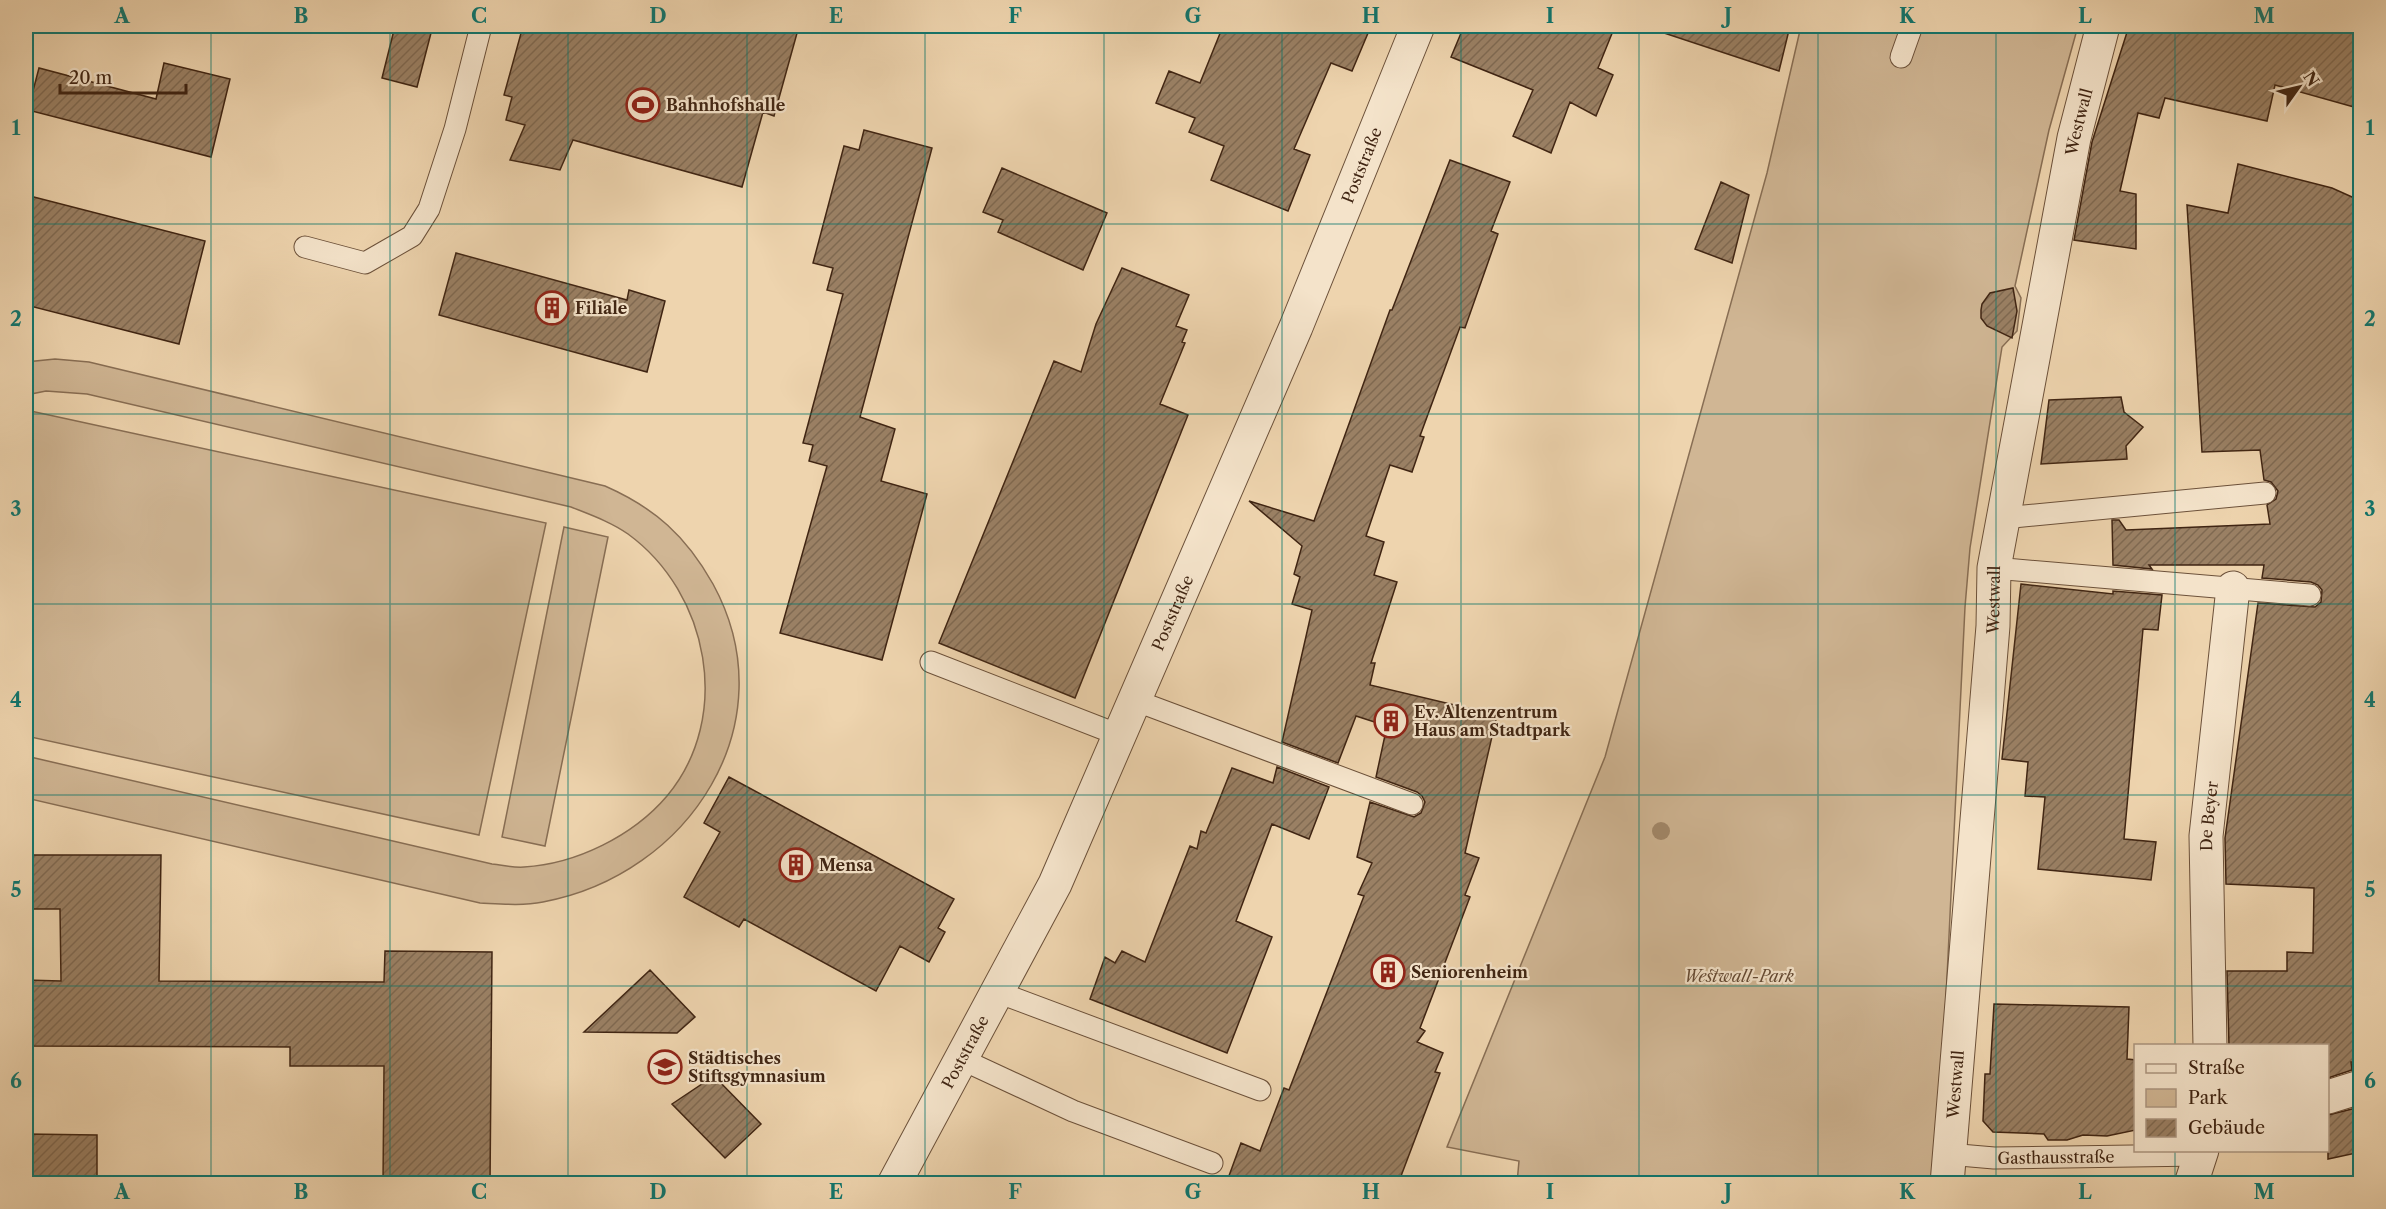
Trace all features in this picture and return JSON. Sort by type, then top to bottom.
[{"type":"street","name":"Poststraße","points":[[894,1184],[1055,884],[1296,327],[1418,26]]},
{"type":"street","name":"Westwall","points":[[1948,1169],[1993,626],[1994,568],[2074,138],[2103,26]]},
{"type":"street","name":"De Beyer","points":[[2210,1044],[2206,836],[2233,588]]},
{"type":"street","points":[[2329,1097],[2361,1087]]},
{"type":"lane","points":[[305,247],[365,263],[412,236],[429,209],[455,129],[481,26]]},
{"type":"lane","points":[[1901,57],[1912,26]]},
{"type":"lane","points":[[2003,518],[2265,494]]},
{"type":"lane","points":[[1994,568],[2310,595]]},
{"type":"lane","points":[[931,662],[1119,735]]},
{"type":"lane","points":[[1134,700],[1412,804]]},
{"type":"lane","points":[[997,992],[1260,1090]]},
{"type":"lane","points":[[961,1059],[1073,1111],[1212,1163]]},
{"type":"lane","name":"Gasthausstraße","points":[[1948,1169],[1994,1158],[2198,1163]]},
{"type":"green space","name":"Westwall-Park","points":[[1801,26],[2078,26],[2049,130],[2015,286],[2021,298],[2017,331],[2002,347],[1970,548],[1965,607],[1937,1183],[1517,1183],[1519,1161],[1447,1147],[1605,757],[1767,173]]},
{"type":"green space","points":[[55,359],[89,362],[605,486],[639,504],[668,525],[703,567],[713,584],[734,636],[739,689],[731,739],[711,785],[681,826],[642,860],[595,886],[543,902],[519,904],[480,903],[26,798],[26,756],[492,864],[520,867],[544,865],[583,854],[621,835],[638,824],[667,796],[688,764],[700,730],[705,694],[703,658],[693,622],[678,589],[656,559],[628,534],[615,526],[571,507],[87,394],[46,391],[26,395],[26,362]]},
{"type":"green space","points":[[26,410],[546,523],[479,835],[26,736]]},
{"type":"green space","points":[[564,527],[608,537],[545,846],[502,837]]},
{"type":"building","points":[[395,26],[431,33],[417,87],[382,78]]},
{"type":"building","name":"Bahnhofshalle","points":[[523,26],[799,26],[774,116],[763,112],[742,187],[573,140],[560,170],[510,160],[525,125],[506,120],[512,97],[504,95]]},
{"type":"building","points":[[1223,26],[1371,26],[1352,71],[1331,63],[1294,149],[1310,155],[1288,211],[1211,180],[1224,146],[1189,132],[1195,118],[1156,103],[1169,71],[1200,83]]},
{"type":"building","points":[[1464,26],[1615,26],[1598,68],[1613,75],[1596,116],[1570,102],[1551,153],[1513,136],[1533,90],[1451,57]]},
{"type":"building","points":[[1662,26],[1790,26],[1779,71],[1661,32]]},
{"type":"building","points":[[2129,26],[2361,26],[2361,109],[2275,85],[2267,121],[2165,98],[2159,118],[2138,113],[2120,191],[2136,194],[2136,249],[2074,240],[2092,142]]},
{"type":"building","points":[[164,63],[230,79],[211,157],[28,110],[39,68],[156,99]]},
{"type":"building","points":[[864,130],[932,148],[860,417],[895,429],[881,481],[927,494],[882,660],[780,633],[827,466],[809,461],[813,445],[803,443],[843,294],[827,290],[833,268],[813,263],[844,146],[859,150]]},
{"type":"building","points":[[1450,160],[1510,182],[1491,231],[1498,234],[1465,328],[1460,327],[1420,436],[1424,437],[1412,472],[1390,465],[1366,536],[1384,542],[1374,575],[1397,582],[1371,663],[1375,663],[1370,685],[1497,715],[1465,853],[1479,858],[1465,895],[1470,897],[1420,1028],[1425,1031],[1417,1042],[1443,1053],[1435,1072],[1440,1073],[1398,1184],[1226,1184],[1241,1143],[1260,1151],[1284,1088],[1289,1090],[1364,896],[1358,894],[1372,863],[1357,857],[1370,802],[1414,817],[1421,813],[1425,802],[1417,792],[1376,777],[1387,726],[1356,716],[1338,763],[1282,742],[1312,610],[1292,604],[1300,577],[1294,574],[1302,546],[1249,501],[1314,521],[1390,310],[1392,310]]},
{"type":"building","points":[[2238,164],[2332,188],[2361,201],[2361,1062],[2351,1062],[2352,1070],[2329,1078],[2329,1044],[2229,1044],[2227,971],[2287,971],[2287,952],[2313,953],[2314,888],[2226,884],[2225,838],[2258,603],[2315,607],[2321,602],[2322,590],[2311,582],[2262,578],[2264,565],[2149,565],[2152,569],[2113,565],[2112,520],[2119,520],[2126,530],[2270,524],[2267,505],[2276,499],[2278,491],[2271,482],[2264,480],[2260,450],[2202,452],[2187,205],[2228,213]]},
{"type":"building","points":[[1002,168],[1107,213],[1083,270],[998,232],[1003,220],[983,212]]},
{"type":"building","points":[[1721,182],[1749,195],[1732,263],[1695,249]]},
{"type":"building","points":[[26,195],[205,241],[179,344],[26,305]]},
{"type":"building","name":"Filiale","points":[[456,253],[627,300],[629,290],[665,301],[647,372],[439,315]]},
{"type":"building","points":[[1122,268],[1189,295],[1176,326],[1187,330],[1182,342],[1185,343],[1160,404],[1188,415],[1075,698],[939,643],[1054,361],[1081,372],[1096,324]]},
{"type":"building","points":[[2013,288],[2017,311],[2012,338],[1987,326],[1981,318],[1981,310],[1982,304],[1990,293]]},
{"type":"building","points":[[2121,397],[2124,412],[2143,427],[2126,446],[2127,459],[2041,464],[2049,400]]},
{"type":"building","points":[[2021,584],[2113,594],[2113,591],[2162,595],[2158,630],[2143,629],[2124,839],[2156,842],[2151,880],[2038,869],[2045,797],[2025,796],[2028,762],[2002,759]]},
{"type":"building","points":[[1277,767],[1329,787],[1309,839],[1272,824],[1236,921],[1272,937],[1227,1053],[1090,999],[1105,957],[1115,963],[1122,951],[1145,962],[1190,846],[1197,849],[1201,831],[1206,833],[1232,768],[1273,783]]},
{"type":"building","name":"Mensa","points":[[729,777],[954,899],[938,928],[945,932],[929,962],[900,946],[876,991],[744,919],[739,927],[684,897],[720,832],[704,823]]},
{"type":"building","name":"Städtisches Stiftsgymnasium","points":[[26,855],[161,855],[159,981],[384,982],[385,951],[492,952],[490,1184],[383,1184],[384,1066],[290,1066],[290,1047],[26,1046],[26,980],[61,981],[60,909],[26,909]]},
{"type":"building","points":[[650,970],[695,1017],[677,1033],[584,1032]]},
{"type":"building","points":[[1994,1004],[2129,1007],[2127,1059],[2134,1060],[2134,1130],[2107,1136],[2083,1135],[2067,1140],[2048,1140],[2044,1134],[1993,1132],[1983,1121],[1985,1074],[1990,1074]]},
{"type":"building","points":[[714,1076],[761,1124],[725,1158],[672,1104]]},
{"type":"building","points":[[2360,1107],[2361,1152],[2328,1159],[2329,1115]]},
{"type":"building","points":[[26,1134],[97,1135],[97,1184],[26,1184]]},
{"type":"place","name":"Bahnhofshalle","points":[[643,105]]},
{"type":"place","name":"Filiale","points":[[552,308]]},
{"type":"place","name":"Ev. Altenzentrum Haus am Stadtpark","points":[[1391,721]]},
{"type":"place","name":"Mensa","points":[[796,865]]},
{"type":"place","name":"Seniorenheim","points":[[1388,972]]},
{"type":"place","name":"Städtisches Stiftsgymnasium","points":[[665,1067]]}]
